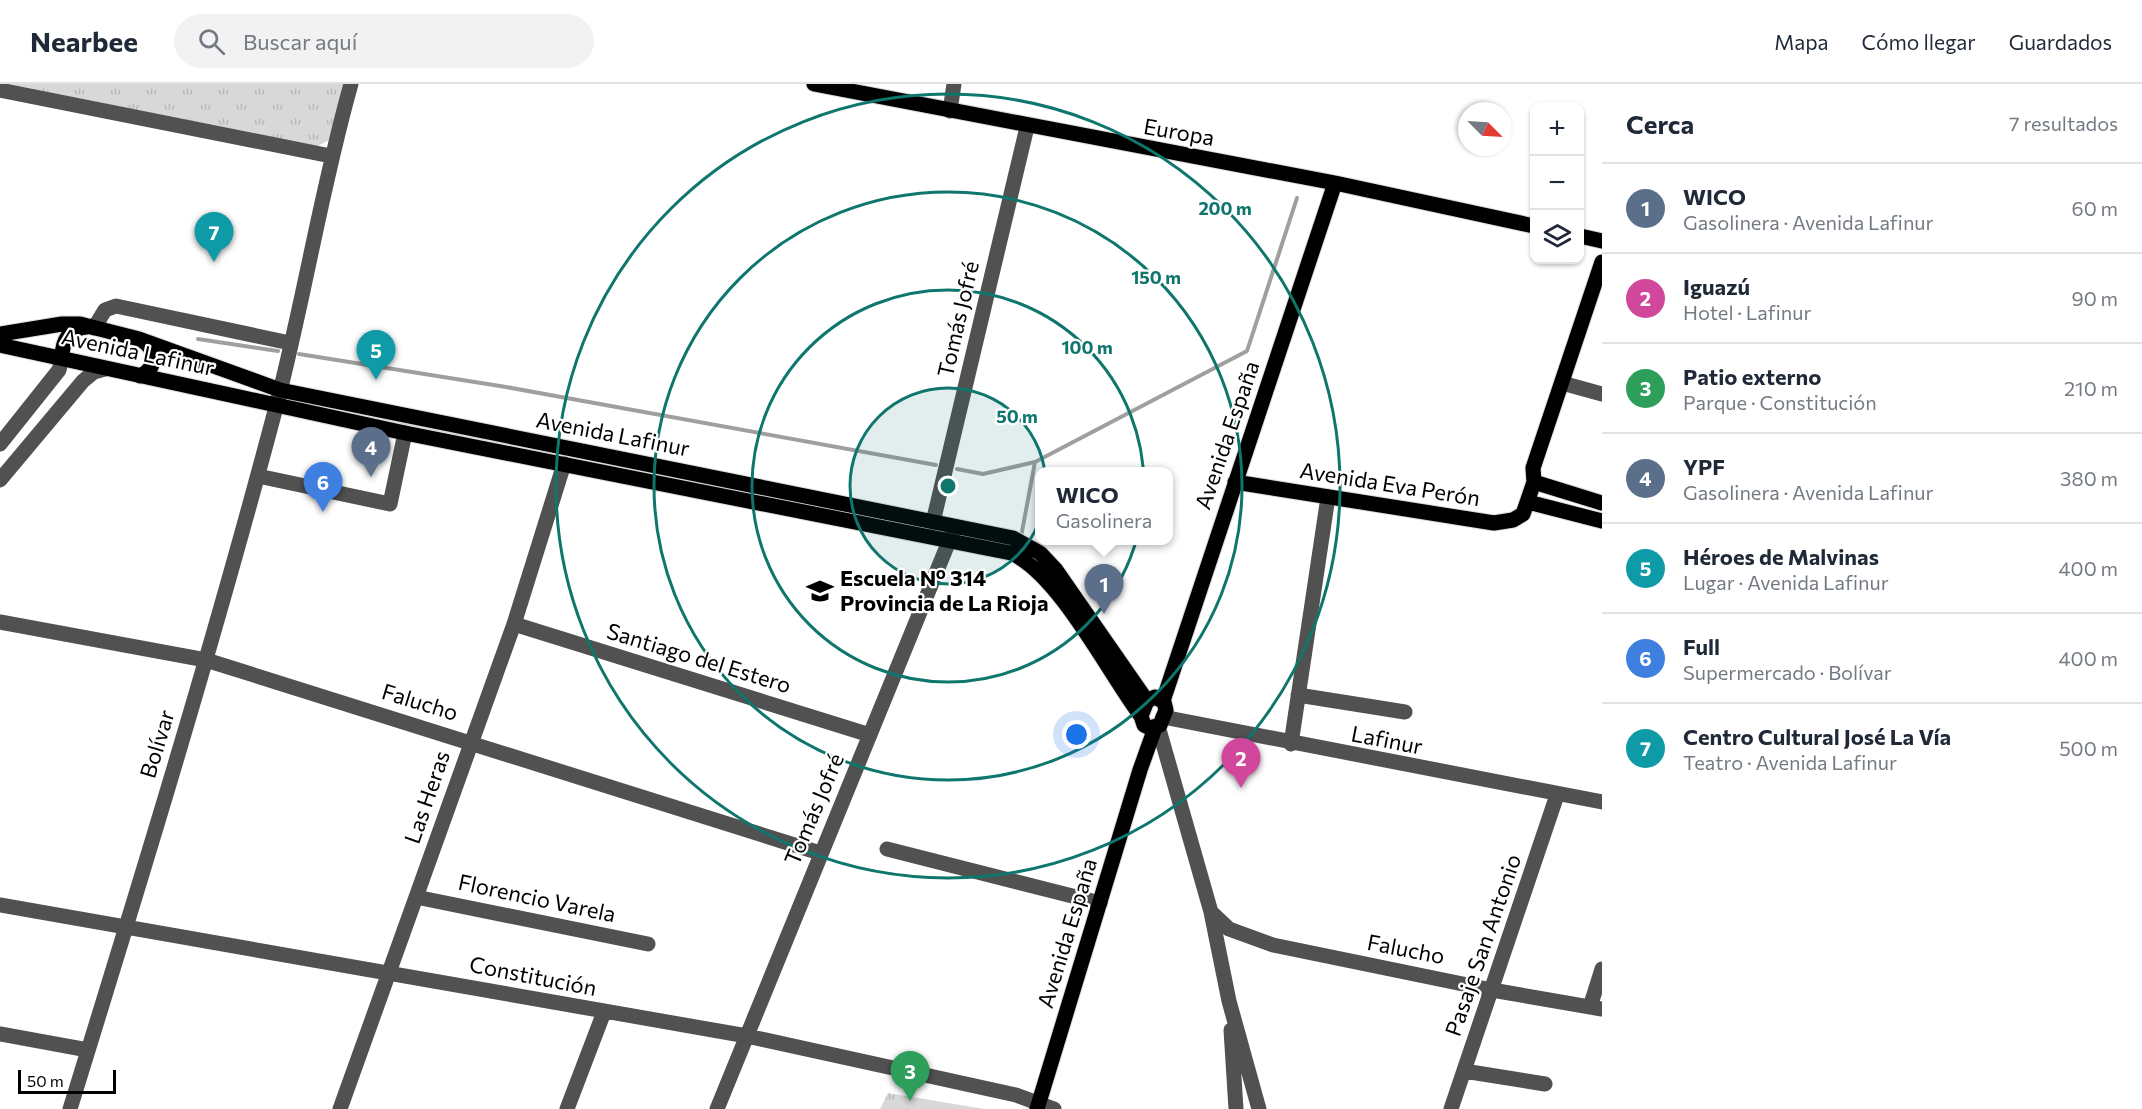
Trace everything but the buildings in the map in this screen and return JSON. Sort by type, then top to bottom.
[{"type":"main road","name":"Europa","points":[[814,84],[1027,127],[1335,183],[1530,225]]},
{"type":"main road","name":"Avenida España","points":[[1038,1106],[1140,770],[1153,723],[1155,701],[1235,482],[1335,183]]},
{"type":"main road","points":[[1584,237],[1602,241]]},
{"type":"main road","points":[[1602,262],[1544,470],[1534,482],[1528,502],[1602,521]]},
{"type":"main road","points":[[1567,384],[1602,294]]},
{"type":"main road","name":"Avenida Lafinur","points":[[0,334],[69,323],[92,327],[139,339],[278,398],[405,433],[564,464],[952,533],[1013,538],[1040,553],[1056,570],[1155,701]]},
{"type":"main road","points":[[62,358],[64,342],[70,333],[77,328],[92,327]]},
{"type":"main road","points":[[139,339],[150,347],[154,357],[150,369],[140,376]]},
{"type":"main road","name":"Avenida Lafinur","points":[[0,345],[140,376],[278,398],[933,522],[952,533],[1011,553],[1036,569],[1054,588],[1153,723]]},
{"type":"main road","name":"Avenida Eva Perón","points":[[1235,482],[1494,523],[1513,520],[1523,514],[1528,502]]},
{"type":"main road","points":[[1534,482],[1602,503]]},
{"type":"main road","points":[[1153,723],[1166,707],[1155,701]]},
{"type":"street","name":"Bolívar","points":[[70,1109],[206,660],[258,476],[278,398],[331,156],[351,84]]},
{"type":"street","points":[[950,111],[954,84]]},
{"type":"street","points":[[0,90],[331,156]]},
{"type":"street","name":"Tomás Jofré","points":[[933,522],[1027,127]]},
{"type":"street","points":[[92,327],[105,310],[116,306],[290,343]]},
{"type":"street","points":[[0,444],[59,370],[62,358]]},
{"type":"street","points":[[0,480],[83,381],[94,372],[105,369]]},
{"type":"street","points":[[1567,384],[1602,394]]},
{"type":"street","points":[[258,476],[390,504],[405,433]]},
{"type":"street","name":"Las Heras","points":[[340,1109],[470,741],[514,624],[564,464]]},
{"type":"street","points":[[1291,744],[1328,497]]},
{"type":"street","name":"Tomás Jofré","points":[[717,1109],[952,533]]},
{"type":"street","name":"Falucho","points":[[0,622],[206,660],[470,741],[820,853]]},
{"type":"street","name":"Santiago del Estero","points":[[514,624],[870,735]]},
{"type":"street","points":[[1298,695],[1405,712]]},
{"type":"street","points":[[1153,723],[1210,912],[1229,1000],[1259,1109]]},
{"type":"street","name":"Lafinur","points":[[1153,723],[1291,744],[1602,802]]},
{"type":"street","name":"Pasaje San Antonio","points":[[1451,1109],[1557,795]]},
{"type":"street","points":[[887,849],[1100,903]]},
{"type":"street","name":"Florencio Varela","points":[[416,897],[648,944]]},
{"type":"street","name":"Constitución","points":[[0,905],[747,1036],[1016,1095],[1038,1106],[1054,1109]]},
{"type":"street","name":"Falucho","points":[[1210,912],[1228,929],[1273,945],[1492,990],[1596,1008]]},
{"type":"street","points":[[1596,1008],[1602,969]]},
{"type":"street","points":[[1229,1000],[1236,1109]]},
{"type":"street","points":[[567,1109],[604,1012]]},
{"type":"street","points":[[0,1034],[88,1050]]},
{"type":"street","points":[[1464,1071],[1545,1083]]},
{"type":"green space","points":[[10,84],[345,84],[329,140],[316,147]]},
{"type":"green space","points":[[294,401],[558,454],[557,457],[293,403]]},
{"type":"green space","points":[[574,457],[942,528],[941,533],[572,460]]},
{"type":"green space","points":[[888,1093],[984,1109],[880,1109]]},
{"type":"waterway","points":[[957,469],[983,474],[1035,462],[1247,351],[1297,198]]},
{"type":"waterway","points":[[198,339],[278,351]]},
{"type":"waterway","points":[[299,354],[506,387],[936,465]]},
{"type":"waterway","points":[[1021,537],[1035,462]]},
{"type":"place","name":"Centro Cultural José La Vía","points":[[214,262]]},
{"type":"place","name":"Héroes de Malvinas","points":[[376,380]]},
{"type":"place","name":"YPF","points":[[371,477]]},
{"type":"place","name":"Full","points":[[323,512]]},
{"type":"place","name":"Escuela Nº 314 Provincia de La Rioja","points":[[820,591]]},
{"type":"place","name":"WICO","points":[[1104,614]]},
{"type":"place","name":"Iguazú","points":[[1241,788]]},
{"type":"place","name":"Patio externo","points":[[910,1101]]}]
